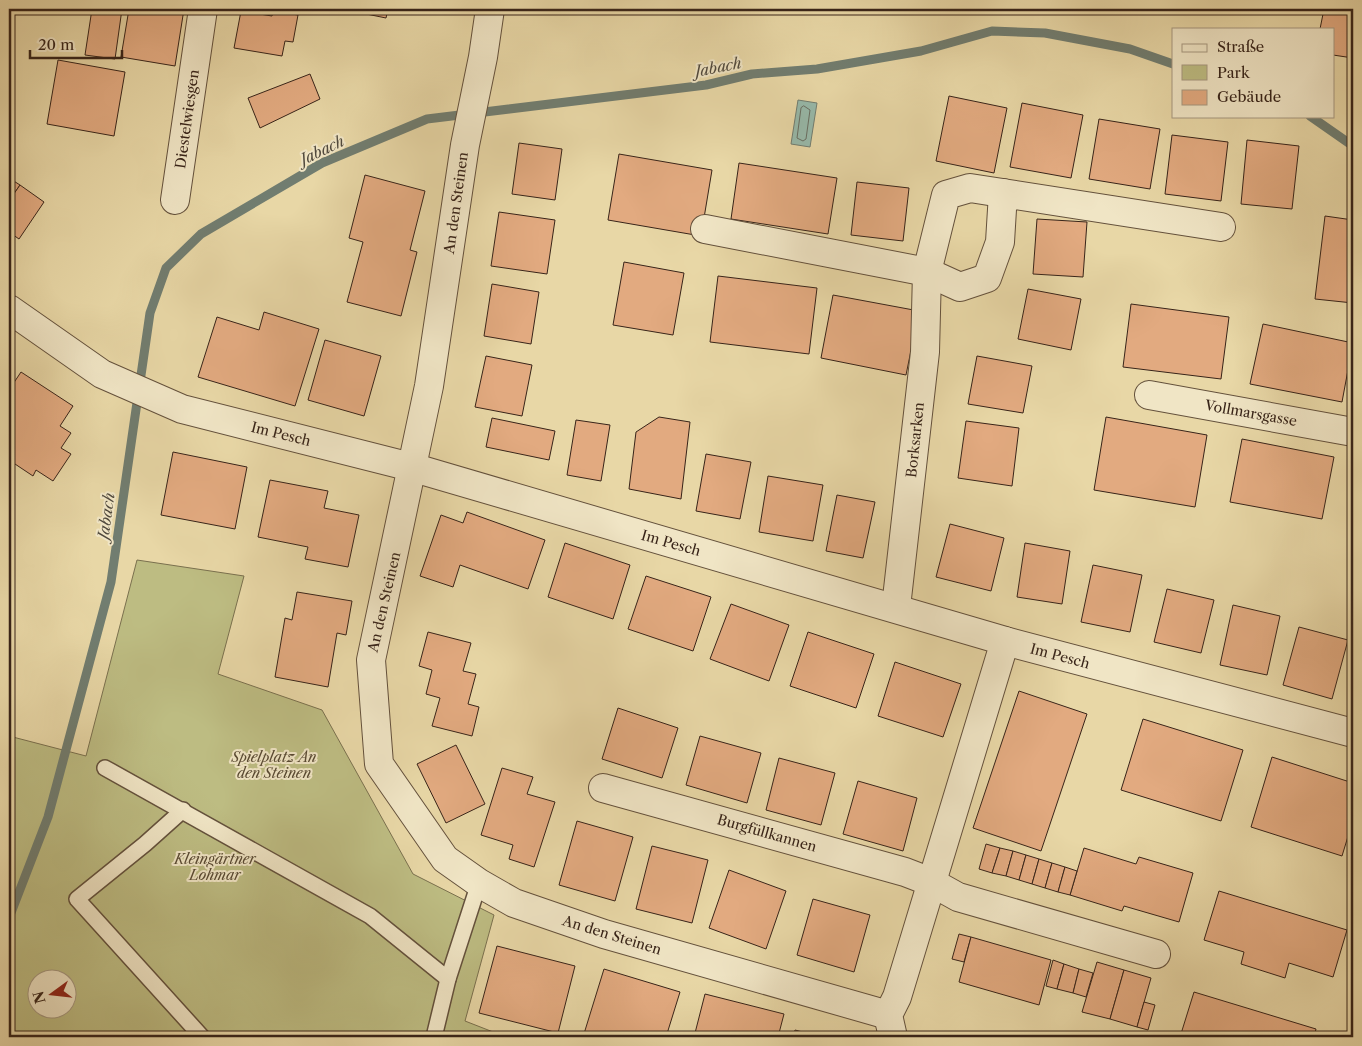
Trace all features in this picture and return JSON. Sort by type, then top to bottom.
[{"type":"street","name":"Diestelwiesgen","points":[[176,200],[203,9]]},
{"type":"street","name":"An den Steinen","points":[[490,9],[465,145],[429,386],[371,660],[379,764],[445,859],[479,883],[514,903],[604,934],[891,1026]]},
{"type":"street","name":"Borksarken","points":[[896,607],[925,352],[927,272],[946,195],[970,188],[1221,227]]},
{"type":"street","points":[[705,229],[927,272],[960,288],[987,278],[1000,242],[1003,193]]},
{"type":"street","name":"Im Pesch","points":[[9,309],[102,374],[121,384],[182,409],[411,467],[896,607],[1005,641],[1352,731]]},
{"type":"street","name":"Vollmarsgasse","points":[[1149,395],[1353,432]]},
{"type":"street","points":[[891,1026],[897,997],[931,882],[1005,641]]},
{"type":"street","name":"Burgfüllkannen","points":[[603,788],[905,872],[931,882],[958,897],[1156,954]]},
{"type":"lane","points":[[105,768],[370,916],[448,979]]},
{"type":"lane","points":[[183,810],[78,899],[202,1037]]},
{"type":"lane","points":[[434,1037],[448,979],[479,883]]},
{"type":"green space","name":"Kleingärtner Lohmar","points":[[137,560],[244,576],[218,674],[322,710],[413,874],[494,915],[465,1021],[506,1037],[9,1037],[9,736],[86,756]]},
{"type":"water","points":[[798,100],[817,103],[810,147],[791,144]]},
{"type":"building","points":[[92,9],[122,9],[115,59],[85,55]]},
{"type":"building","points":[[129,9],[184,9],[175,66],[121,57]]},
{"type":"building","points":[[342,9],[388,9],[386,18]]},
{"type":"building","points":[[1324,9],[1353,9],[1353,58],[1334,55],[1334,28],[1320,28]]},
{"type":"building","points":[[241,11],[272,16],[273,11],[298,15],[293,42],[285,41],[282,56],[234,48]]},
{"type":"building","points":[[58,60],[125,72],[114,136],[47,124]]},
{"type":"building","points":[[310,74],[320,99],[260,128],[248,98]]},
{"type":"building","points":[[949,96],[1007,108],[994,173],[936,161]]},
{"type":"building","points":[[1022,103],[1083,115],[1071,178],[1010,167]]},
{"type":"building","points":[[1099,119],[1160,129],[1150,189],[1089,179]]},
{"type":"building","points":[[1172,135],[1228,142],[1221,201],[1165,194]]},
{"type":"building","points":[[1247,140],[1299,146],[1292,209],[1241,204]]},
{"type":"building","points":[[519,143],[562,149],[555,200],[512,194]]},
{"type":"building","points":[[619,154],[712,170],[701,236],[608,220]]},
{"type":"building","points":[[739,163],[837,178],[828,234],[731,219]]},
{"type":"building","points":[[365,175],[425,191],[410,250],[417,252],[401,316],[347,302],[363,242],[349,238]]},
{"type":"building","points":[[9,178],[20,185],[9,201]]},
{"type":"building","points":[[857,182],[909,188],[903,241],[851,235]]},
{"type":"building","points":[[20,185],[44,202],[19,239],[9,232],[9,201]]},
{"type":"building","points":[[499,212],[555,220],[547,274],[491,266]]},
{"type":"building","points":[[1325,216],[1353,220],[1353,303],[1315,299]]},
{"type":"building","points":[[1037,219],[1087,222],[1083,277],[1033,274]]},
{"type":"building","points":[[624,262],[684,273],[673,335],[613,325]]},
{"type":"building","points":[[718,276],[817,288],[809,354],[710,342]]},
{"type":"building","points":[[492,284],[539,292],[531,344],[484,336]]},
{"type":"building","points":[[1028,289],[1081,299],[1071,350],[1018,339]]},
{"type":"building","points":[[833,295],[919,311],[906,375],[821,358]]},
{"type":"building","points":[[1131,304],[1229,317],[1221,379],[1123,367]]},
{"type":"building","points":[[264,312],[319,329],[295,406],[198,377],[217,317],[259,330]]},
{"type":"building","points":[[1263,324],[1353,343],[1342,402],[1250,384]]},
{"type":"building","points":[[325,340],[381,356],[364,416],[308,400]]},
{"type":"building","points":[[486,356],[532,365],[522,416],[475,407]]},
{"type":"building","points":[[977,356],[1032,366],[1023,413],[968,404]]},
{"type":"building","points":[[21,372],[73,406],[60,426],[71,433],[61,448],[71,454],[53,481],[36,470],[33,476],[9,460],[9,390]]},
{"type":"building","points":[[659,417],[690,422],[681,499],[629,489],[636,432]]},
{"type":"building","points":[[1106,417],[1207,435],[1195,507],[1094,490]]},
{"type":"building","points":[[492,418],[555,431],[549,460],[486,447]]},
{"type":"building","points":[[576,420],[610,425],[601,481],[567,475]]},
{"type":"building","points":[[966,421],[1019,428],[1012,486],[958,478]]},
{"type":"building","points":[[1242,439],[1334,457],[1322,519],[1230,502]]},
{"type":"building","points":[[173,452],[247,467],[235,529],[161,515]]},
{"type":"building","points":[[706,454],[751,462],[740,519],[696,511]]},
{"type":"building","points":[[768,476],[823,485],[813,541],[759,532]]},
{"type":"building","points":[[270,480],[328,491],[324,508],[359,515],[348,567],[305,559],[308,547],[258,537]]},
{"type":"building","points":[[837,495],[875,502],[863,558],[826,551]]},
{"type":"building","points":[[467,512],[545,540],[528,589],[460,565],[453,587],[420,576],[441,515],[463,523]]},
{"type":"building","points":[[950,524],[1004,538],[991,591],[936,577]]},
{"type":"building","points":[[565,543],[630,565],[613,619],[548,597]]},
{"type":"building","points":[[1025,543],[1070,551],[1062,604],[1017,597]]},
{"type":"building","points":[[1093,565],[1142,575],[1130,632],[1081,622]]},
{"type":"building","points":[[646,576],[711,597],[693,651],[628,629]]},
{"type":"building","points":[[1167,589],[1214,600],[1201,653],[1154,642]]},
{"type":"building","points":[[297,592],[352,601],[346,635],[337,633],[328,687],[275,677],[285,618],[292,620]]},
{"type":"building","points":[[731,604],[789,625],[769,681],[710,659]]},
{"type":"building","points":[[1233,605],[1280,616],[1267,675],[1220,665]]},
{"type":"building","points":[[1299,627],[1348,640],[1332,699],[1283,685]]},
{"type":"building","points":[[428,632],[471,643],[463,671],[476,674],[468,704],[479,707],[472,736],[432,726],[440,698],[426,694],[432,670],[419,666]]},
{"type":"building","points":[[808,632],[874,654],[856,708],[790,686]]},
{"type":"building","points":[[895,662],[961,684],[943,737],[878,716]]},
{"type":"building","points":[[1019,691],[1087,714],[1041,851],[973,828]]},
{"type":"building","points":[[618,708],[678,728],[662,778],[602,759]]},
{"type":"building","points":[[1143,719],[1243,750],[1221,821],[1121,790]]},
{"type":"building","points":[[700,736],[761,753],[747,803],[686,785]]},
{"type":"building","points":[[456,745],[485,804],[446,823],[417,764]]},
{"type":"building","points":[[1272,757],[1353,783],[1353,820],[1342,856],[1251,827]]},
{"type":"building","points":[[779,758],[835,773],[821,825],[766,810]]},
{"type":"building","points":[[502,768],[533,777],[527,794],[555,802],[534,867],[509,859],[513,845],[481,835]]},
{"type":"building","points":[[858,781],[917,798],[903,851],[843,834]]},
{"type":"building","points":[[577,821],[633,837],[615,901],[559,885]]},
{"type":"building","points":[[986,844],[1000,848],[992,873],[979,869]]},
{"type":"building","points":[[652,846],[708,860],[692,923],[636,909]]},
{"type":"building","points":[[1000,848],[1013,851],[1006,876],[992,873]]},
{"type":"building","points":[[1084,848],[1136,864],[1139,857],[1193,873],[1179,922],[1124,906],[1122,911],[1070,895]]},
{"type":"building","points":[[1013,851],[1026,855],[1019,880],[1006,876]]},
{"type":"building","points":[[1026,855],[1039,859],[1032,884],[1019,880]]},
{"type":"building","points":[[1039,859],[1052,863],[1045,888],[1032,884]]},
{"type":"building","points":[[1052,863],[1065,867],[1058,892],[1045,888]]},
{"type":"building","points":[[1065,867],[1077,871],[1070,895],[1058,892]]},
{"type":"building","points":[[729,870],[786,891],[766,949],[709,928]]},
{"type":"building","points":[[1219,891],[1347,930],[1333,977],[1289,963],[1285,978],[1241,964],[1244,952],[1204,940]]},
{"type":"building","points":[[813,899],[870,915],[854,972],[797,955]]},
{"type":"building","points":[[959,934],[971,937],[964,962],[952,959]]},
{"type":"building","points":[[971,937],[1051,960],[1039,1005],[959,982]]},
{"type":"building","points":[[497,946],[575,966],[558,1033],[479,1013]]},
{"type":"building","points":[[1053,960],[1064,964],[1057,989],[1046,986]]},
{"type":"building","points":[[1097,962],[1124,970],[1110,1019],[1082,1012]]},
{"type":"building","points":[[1064,964],[1079,969],[1073,993],[1057,989]]},
{"type":"building","points":[[604,969],[680,992],[666,1037],[583,1037]]},
{"type":"building","points":[[1079,969],[1093,973],[1086,997],[1073,993]]},
{"type":"building","points":[[1124,970],[1151,978],[1137,1027],[1110,1019]]},
{"type":"building","points":[[1194,992],[1316,1029],[1314,1037],[1180,1037]]},
{"type":"building","points":[[705,994],[784,1014],[778,1037],[694,1037]]},
{"type":"building","points":[[1144,1002],[1155,1005],[1148,1030],[1137,1027]]},
{"type":"building","points":[[795,1030],[822,1037],[793,1037]]},
{"type":"waterway","name":"Jabach","points":[[9,918],[48,817],[111,582],[150,313],[166,268],[201,234],[322,163],[427,119],[706,85],[752,74],[817,69],[921,51],[992,31],[1045,33],[1130,49],[1172,64]]},
{"type":"waterway","name":"Jabach","points":[[1313,118],[1353,146]]},
{"type":"park label","name":"Spielplatz An den Steinen","points":[[274,766]]}]
